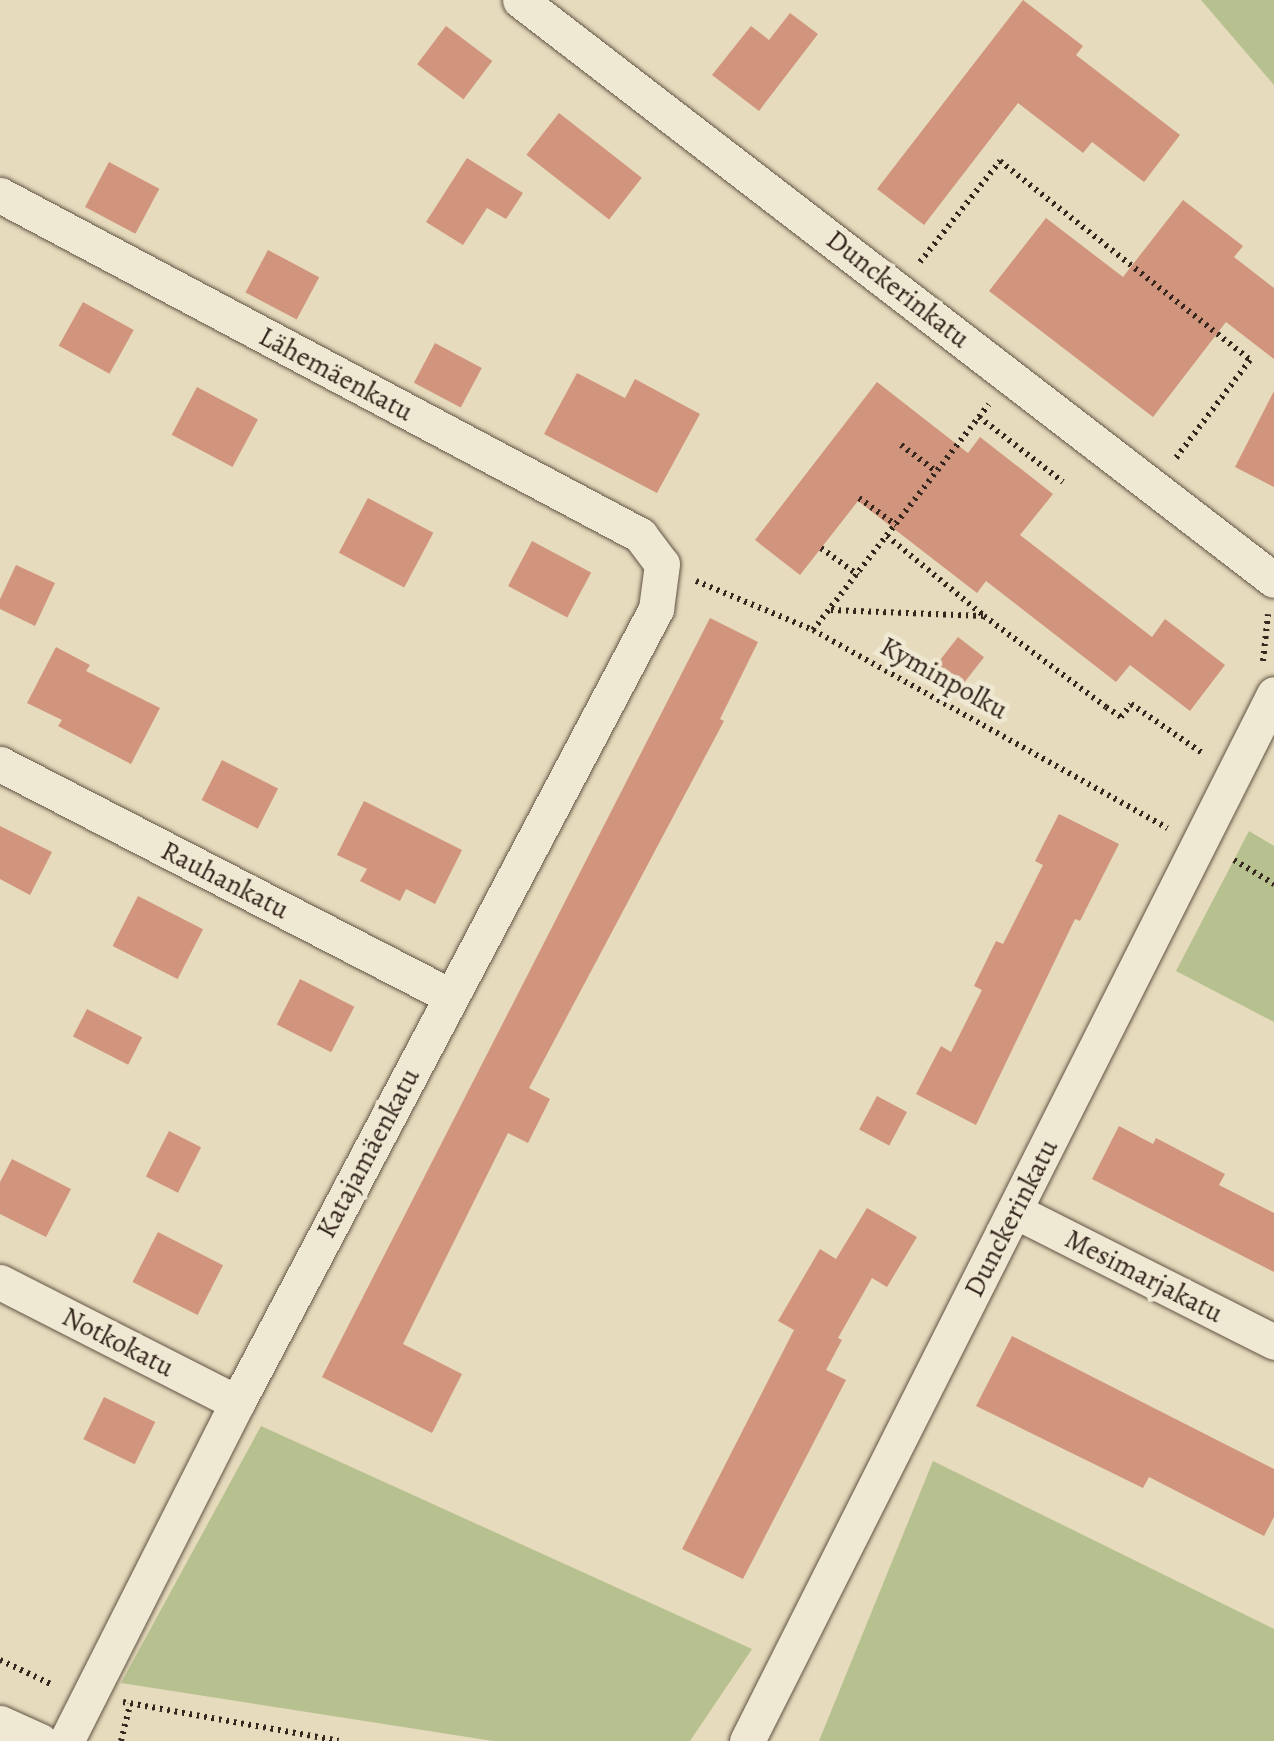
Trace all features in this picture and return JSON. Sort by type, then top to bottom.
[{"type":"street","name":"Dunckerinkatu","points":[[520,0],[1154,488],[1272,593]]},
{"type":"street","name":"Lähemäenkatu","points":[[0,195],[640,535],[662,564]]},
{"type":"street","name":"Katajamäenkatu","points":[[66,1741],[237,1403],[656,608],[662,564]]},
{"type":"street","name":"Dunckerinkatu","points":[[747,1741],[1200,843],[1264,686]]},
{"type":"street","name":"Rauhankatu","points":[[0,764],[450,996]]},
{"type":"street","name":"Mesimarjakatu","points":[[1015,1210],[1274,1342]]},
{"type":"street","name":"Notkokatu","points":[[0,1282],[237,1403]]},
{"type":"street","points":[[0,1723],[40,1741]]},
{"type":"path","points":[[898,288],[1000,161],[1250,360],[1154,488]]},
{"type":"path","points":[[812,630],[996,395]]},
{"type":"path","points":[[979,416],[1064,482]]},
{"type":"path","points":[[901,445],[937,472]]},
{"type":"path","points":[[859,498],[896,525]]},
{"type":"path","points":[[888,536],[984,616],[1121,717],[1131,704],[1211,760]]},
{"type":"path","points":[[821,548],[858,575]]},
{"type":"path","name":"Kyminpolku","points":[[662,564],[729,598],[812,630],[1200,843]]},
{"type":"path","points":[[1264,686],[1263,661],[1272,593]]},
{"type":"path","points":[[831,610],[984,616]]},
{"type":"path","points":[[1234,860],[1274,884]]},
{"type":"path","points":[[0,1660],[46,1683],[87,1696],[339,1741]]},
{"type":"path","points":[[122,1741],[130,1703]]},
{"type":"green space","points":[[1201,0],[1274,0],[1274,85]]},
{"type":"green space","points":[[1249,831],[1274,846],[1274,1022],[1176,971]]},
{"type":"green space","points":[[261,1426],[752,1649],[690,1741],[493,1741],[121,1683]]},
{"type":"green space","points":[[933,1461],[1274,1629],[1274,1741],[819,1741]]},
{"type":"building","points":[[1023,0],[1083,46],[1076,55],[1180,135],[1144,182],[1092,142],[1083,153],[1018,103],[924,225],[877,189]]},
{"type":"building","points":[[790,13],[818,34],[759,111],[712,75],[751,26],[769,40]]},
{"type":"building","points":[[446,26],[492,61],[463,99],[417,64]]},
{"type":"building","points":[[559,113],[642,178],[609,219],[526,155]]},
{"type":"building","points":[[467,158],[523,193],[506,219],[487,208],[463,245],[426,222]]},
{"type":"building","points":[[109,162],[159,189],[135,234],[85,207]]},
{"type":"building","points":[[1183,200],[1243,246],[1234,257],[1274,288],[1274,359],[1226,322],[1153,417],[989,291],[1046,218],[1123,277]]},
{"type":"building","points":[[268,250],[319,277],[297,320],[245,292]]},
{"type":"building","points":[[83,302],[134,330],[109,374],[59,346]]},
{"type":"building","points":[[435,343],[482,368],[461,408],[414,383]]},
{"type":"building","points":[[577,373],[625,398],[635,379],[700,414],[657,493],[544,434]]},
{"type":"building","points":[[877,382],[968,453],[980,437],[1053,494],[1020,535],[1152,637],[1165,619],[1225,665],[1190,711],[1130,665],[1116,682],[986,581],[977,593],[858,501],[800,575],[755,540]]},
{"type":"building","points":[[197,387],[258,419],[233,467],[172,435]]},
{"type":"building","points":[[1274,391],[1274,487],[1235,467]]},
{"type":"building","points":[[368,498],[433,533],[404,587],[339,553]]},
{"type":"building","points":[[532,541],[591,572],[567,617],[508,586]]},
{"type":"building","points":[[16,565],[55,583],[35,626],[0,609],[0,599]]},
{"type":"building","points":[[710,618],[758,642],[720,719],[724,721],[529,1088],[550,1099],[528,1143],[508,1133],[403,1344],[462,1374],[432,1433],[322,1377]]},
{"type":"building","points":[[958,637],[984,657],[961,687],[935,667]]},
{"type":"building","points":[[56,647],[90,665],[86,671],[160,708],[131,764],[58,726],[62,720],[27,703]]},
{"type":"building","points":[[222,760],[278,789],[258,829],[202,800]]},
{"type":"building","points":[[364,801],[462,850],[435,904],[406,889],[400,901],[360,881],[367,869],[337,855]]},
{"type":"building","points":[[1059,814],[1119,844],[1080,921],[1075,919],[976,1125],[916,1094],[941,1046],[951,1052],[982,990],[974,986],[996,941],[1003,944],[1043,865],[1035,861]]},
{"type":"building","points":[[0,826],[52,852],[30,895],[0,879]]},
{"type":"building","points":[[138,896],[203,929],[178,979],[113,946]]},
{"type":"building","points":[[300,979],[354,1007],[331,1052],[277,1024]]},
{"type":"building","points":[[87,1009],[142,1037],[128,1065],[73,1037]]},
{"type":"building","points":[[877,1096],[907,1112],[889,1146],[859,1130]]},
{"type":"building","points":[[1119,1126],[1153,1144],[1156,1138],[1225,1174],[1219,1185],[1274,1213],[1274,1272],[1092,1179]]},
{"type":"building","points":[[169,1131],[201,1147],[178,1193],[146,1176]]},
{"type":"building","points":[[12,1159],[71,1189],[46,1237],[0,1214],[0,1182]]},
{"type":"building","points":[[867,1208],[917,1237],[887,1287],[872,1278],[838,1338],[842,1340],[826,1370],[846,1380],[743,1579],[682,1549],[794,1330],[778,1321],[820,1249],[836,1259]]},
{"type":"building","points":[[158,1232],[223,1265],[198,1315],[133,1282]]},
{"type":"building","points":[[1012,1336],[1274,1469],[1274,1517],[1264,1536],[1149,1477],[1143,1488],[976,1406]]},
{"type":"building","points":[[104,1397],[155,1422],[135,1464],[83,1439]]}]
